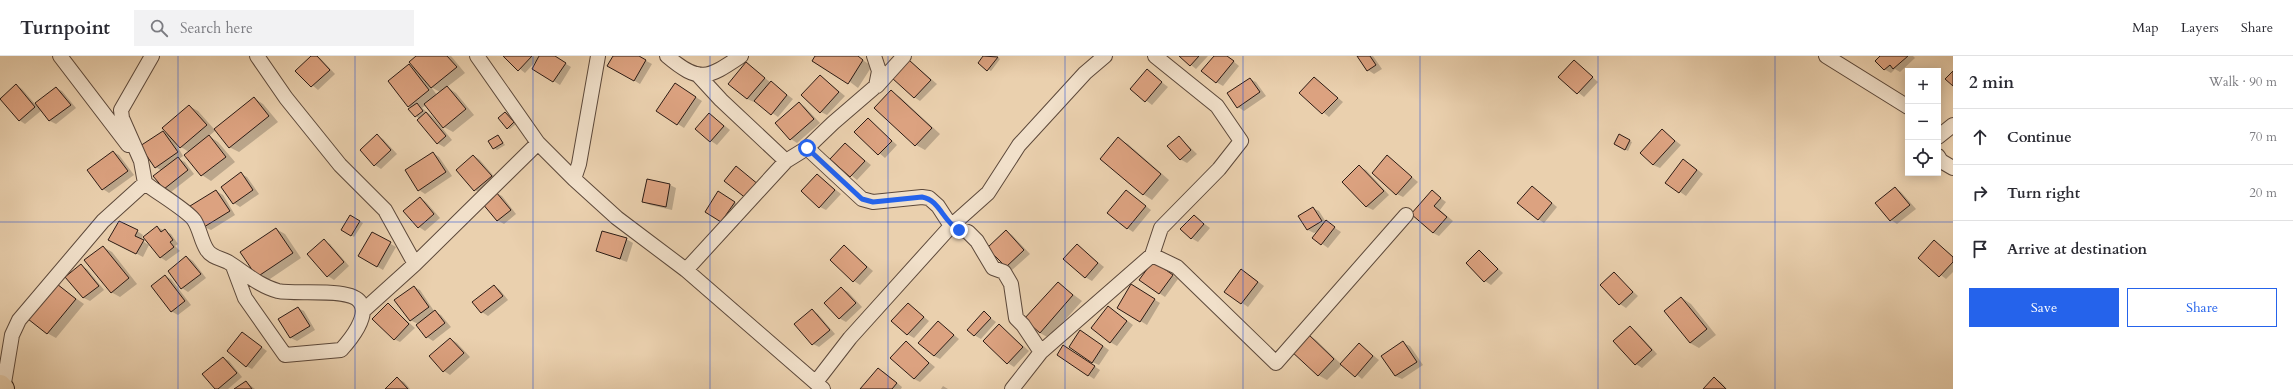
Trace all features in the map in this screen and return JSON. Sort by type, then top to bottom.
[{"type":"main road","points":[[0,386],[3,389]]},
{"type":"street","points":[[60,56],[141,161]]},
{"type":"street","points":[[152,56],[121,110],[122,118],[141,161],[145,183],[193,219],[207,250],[212,256],[227,261],[261,284],[278,291],[347,295],[360,301],[364,310]]},
{"type":"street","points":[[258,56],[286,98],[340,165],[385,210],[415,264]]},
{"type":"street","points":[[477,56],[538,143],[574,180],[617,218],[686,270],[820,386],[850,338],[951,226],[988,193],[1020,146],[1086,73],[1105,56]]},
{"type":"street","points":[[574,180],[579,164],[598,56]]},
{"type":"street","points":[[667,56],[681,68],[697,74],[712,74],[741,56]]},
{"type":"street","points":[[874,56],[879,72],[876,86]]},
{"type":"street","points":[[686,270],[786,160],[807,148],[833,123],[876,86],[904,56]]},
{"type":"street","points":[[1012,389],[1041,352],[1152,255],[1161,228],[1219,169],[1241,141],[1217,106],[1155,56]]},
{"type":"street","points":[[1826,56],[1905,105]]},
{"type":"street","points":[[697,74],[721,100],[786,160]]},
{"type":"street","points":[[1941,135],[1953,126]]},
{"type":"street","points":[[233,266],[245,298],[285,355],[341,350],[347,344],[362,317],[364,310],[415,264],[538,143]]},
{"type":"street","points":[[807,148],[862,199],[873,202],[922,197],[929,198],[938,206],[951,226],[968,232],[977,241],[993,268],[1004,272],[1011,284],[1016,318],[1023,325],[1041,352]]},
{"type":"street","points":[[1941,161],[1953,168]]},
{"type":"street","points":[[3,389],[6,337],[103,221],[145,183]]},
{"type":"street","points":[[1152,255],[1177,267],[1276,363],[1406,215]]},
{"type":"building","points":[[311,56],[317,56],[330,70],[311,87],[295,71]]},
{"type":"building","points":[[416,56],[447,56],[457,67],[431,88],[409,62]]},
{"type":"building","points":[[503,56],[532,56],[518,71]]},
{"type":"building","points":[[539,56],[555,56],[566,63],[553,82],[532,69]]},
{"type":"building","points":[[613,56],[639,56],[646,60],[634,81],[607,66]]},
{"type":"building","points":[[815,56],[858,56],[863,60],[848,84],[812,61]]},
{"type":"building","points":[[983,56],[998,57],[987,71],[978,63]]},
{"type":"building","points":[[1179,56],[1199,56],[1190,66]]},
{"type":"building","points":[[1214,56],[1227,56],[1234,61],[1216,83],[1201,71]]},
{"type":"building","points":[[1357,56],[1370,56],[1376,65],[1367,71]]},
{"type":"building","points":[[1880,56],[1908,56],[1893,69],[1890,65],[1884,70],[1875,61]]},
{"type":"building","points":[[909,60],[931,80],[914,98],[892,78]]},
{"type":"building","points":[[1574,60],[1593,77],[1577,94],[1558,77]]},
{"type":"building","points":[[746,62],[765,78],[747,99],[728,84]]},
{"type":"building","points":[[409,64],[429,90],[408,107],[388,81]]},
{"type":"building","points":[[1147,69],[1162,82],[1145,102],[1130,89]]},
{"type":"building","points":[[1953,71],[1953,86],[1945,79]]},
{"type":"building","points":[[820,75],[839,92],[820,113],[801,95]]},
{"type":"building","points":[[1314,77],[1338,98],[1322,114],[1299,93]]},
{"type":"building","points":[[1250,78],[1260,92],[1237,108],[1227,93]]},
{"type":"building","points":[[771,81],[787,95],[771,115],[754,101]]},
{"type":"building","points":[[675,83],[696,97],[677,125],[656,111]]},
{"type":"building","points":[[16,84],[35,107],[19,121],[0,99]]},
{"type":"building","points":[[447,86],[466,109],[443,128],[424,104]]},
{"type":"building","points":[[56,87],[71,105],[49,121],[35,103]]},
{"type":"building","points":[[891,90],[932,128],[915,146],[874,108]]},
{"type":"building","points":[[254,97],[269,116],[229,148],[214,129]]},
{"type":"building","points":[[799,102],[814,119],[790,140],[775,123]]},
{"type":"building","points":[[417,103],[423,111],[415,117],[408,109]]},
{"type":"building","points":[[189,105],[207,125],[180,148],[162,128]]},
{"type":"building","points":[[426,112],[446,136],[437,144],[417,120]]},
{"type":"building","points":[[505,112],[514,122],[507,129],[498,118]]},
{"type":"building","points":[[709,113],[724,126],[710,142],[695,129]]},
{"type":"building","points":[[868,118],[892,141],[878,155],[854,132]]},
{"type":"building","points":[[1662,129],[1675,141],[1653,165],[1640,153]]},
{"type":"building","points":[[163,131],[178,152],[155,168],[140,146]]},
{"type":"building","points":[[377,134],[391,150],[374,166],[360,150]]},
{"type":"building","points":[[1619,134],[1630,140],[1625,150],[1614,144]]},
{"type":"building","points":[[209,135],[226,157],[201,176],[184,155]]},
{"type":"building","points":[[498,135],[503,143],[493,149],[488,141]]},
{"type":"building","points":[[1179,136],[1191,150],[1180,160],[1167,146]]},
{"type":"building","points":[[1118,137],[1161,174],[1143,195],[1100,159]]},
{"type":"building","points":[[845,143],[865,161],[850,177],[830,159]]},
{"type":"building","points":[[113,151],[128,171],[102,190],[87,170]]},
{"type":"building","points":[[433,152],[446,172],[418,191],[405,170]]},
{"type":"building","points":[[473,155],[492,176],[474,191],[456,170]]},
{"type":"building","points":[[1387,155],[1412,177],[1396,195],[1372,173]]},
{"type":"building","points":[[178,157],[188,170],[164,189],[153,176]]},
{"type":"building","points":[[1683,159],[1697,170],[1679,193],[1665,183]]},
{"type":"building","points":[[1359,165],[1384,191],[1366,207],[1342,182]]},
{"type":"building","points":[[736,166],[759,185],[747,199],[724,181]]},
{"type":"building","points":[[241,172],[253,190],[233,204],[221,187]]},
{"type":"building","points":[[817,174],[835,190],[819,208],[801,191]]},
{"type":"building","points":[[647,179],[670,184],[666,207],[642,202]]},
{"type":"building","points":[[1532,186],[1552,203],[1538,220],[1517,203]]},
{"type":"building","points":[[1895,187],[1910,205],[1890,221],[1875,203]]},
{"type":"building","points":[[216,190],[230,211],[204,227],[190,206]]},
{"type":"building","points":[[1126,190],[1146,206],[1127,229],[1107,213]]},
{"type":"building","points":[[1432,190],[1441,198],[1434,206],[1447,217],[1433,233],[1411,214]]},
{"type":"building","points":[[718,191],[735,202],[721,222],[705,212]]},
{"type":"building","points":[[496,192],[511,210],[497,221],[482,203]]},
{"type":"building","points":[[420,197],[434,214],[418,228],[403,211]]},
{"type":"building","points":[[1313,207],[1322,221],[1307,230],[1298,216]]},
{"type":"building","points":[[350,215],[360,221],[351,236],[341,230]]},
{"type":"building","points":[[1194,215],[1204,224],[1191,239],[1180,229]]},
{"type":"building","points":[[1326,220],[1335,227],[1321,245],[1312,238]]},
{"type":"building","points":[[119,221],[138,230],[135,236],[144,240],[136,254],[108,240]]},
{"type":"building","points":[[157,226],[161,232],[165,229],[173,240],[170,242],[174,247],[160,258],[143,237]]},
{"type":"building","points":[[276,228],[293,253],[257,277],[240,252]]},
{"type":"building","points":[[1006,230],[1024,250],[1006,267],[987,248]]},
{"type":"building","points":[[602,231],[627,238],[620,259],[596,251]]},
{"type":"building","points":[[372,232],[391,242],[377,267],[358,256]]},
{"type":"building","points":[[324,239],[344,262],[327,277],[307,254]]},
{"type":"building","points":[[1934,240],[1953,257],[1953,262],[1939,277],[1918,258]]},
{"type":"building","points":[[1077,244],[1098,263],[1085,278],[1063,259]]},
{"type":"building","points":[[844,245],[867,267],[853,282],[830,260]]},
{"type":"building","points":[[103,246],[129,278],[111,293],[84,260]]},
{"type":"building","points":[[1479,250],[1498,269],[1484,282],[1466,263]]},
{"type":"building","points":[[186,256],[201,274],[181,289],[168,271]]},
{"type":"building","points":[[1153,261],[1173,275],[1159,294],[1139,280]]},
{"type":"building","points":[[81,264],[99,286],[83,298],[65,277]]},
{"type":"building","points":[[1241,269],[1258,282],[1241,304],[1224,292]]},
{"type":"building","points":[[1614,272],[1633,292],[1619,305],[1600,285]]},
{"type":"building","points":[[165,275],[185,301],[171,312],[151,286]]},
{"type":"building","points":[[1058,282],[1073,295],[1040,333],[1024,319]]},
{"type":"building","points":[[57,284],[76,299],[47,334],[28,319]]},
{"type":"building","points":[[1131,284],[1155,299],[1140,322],[1117,308]]},
{"type":"building","points":[[494,285],[503,296],[481,313],[472,302]]},
{"type":"building","points":[[414,286],[429,307],[410,321],[394,300]]},
{"type":"building","points":[[841,287],[856,303],[839,319],[824,303]]},
{"type":"building","points":[[1681,297],[1707,329],[1690,343],[1664,311]]},
{"type":"building","points":[[388,303],[409,324],[394,340],[372,319]]},
{"type":"building","points":[[908,303],[924,317],[907,335],[891,321]]},
{"type":"building","points":[[1108,306],[1127,321],[1110,343],[1091,328]]},
{"type":"building","points":[[298,307],[310,326],[290,338],[278,319]]},
{"type":"building","points":[[812,309],[830,330],[812,345],[794,324]]},
{"type":"building","points":[[435,310],[445,323],[426,338],[416,325]]},
{"type":"building","points":[[984,311],[991,318],[974,336],[967,330]]},
{"type":"building","points":[[938,321],[954,335],[934,356],[918,343]]},
{"type":"building","points":[[999,324],[1023,347],[1007,364],[983,341]]},
{"type":"building","points":[[1630,326],[1652,350],[1635,365],[1613,341]]},
{"type":"building","points":[[1080,330],[1103,346],[1092,363],[1069,347]]},
{"type":"building","points":[[242,332],[262,347],[246,367],[227,351]]},
{"type":"building","points":[[1307,333],[1334,359],[1318,376],[1290,350]]},
{"type":"building","points":[[450,338],[464,353],[443,372],[429,356]]},
{"type":"building","points":[[906,341],[929,363],[914,379],[890,358]]},
{"type":"building","points":[[1403,341],[1417,362],[1395,376],[1381,356]]},
{"type":"building","points":[[1359,343],[1373,356],[1355,377],[1340,364]]},
{"type":"building","points":[[1063,345],[1095,366],[1088,376],[1057,355]]},
{"type":"building","points":[[223,357],[237,373],[218,389],[215,389],[202,374]]},
{"type":"building","points":[[878,368],[897,383],[892,389],[860,389]]},
{"type":"building","points":[[397,377],[408,389],[385,389]]},
{"type":"building","points":[[1714,377],[1726,389],[1703,389]]},
{"type":"building","points":[[246,381],[252,389],[234,389]]},
{"type":"route","points":[[807,148],[862,199],[873,202],[922,197],[929,198],[938,206],[951,226],[959,230]]}]
